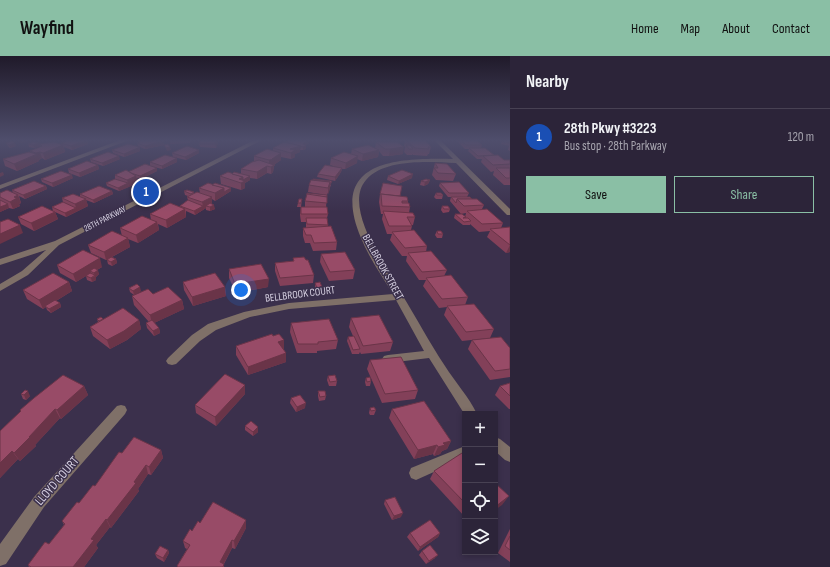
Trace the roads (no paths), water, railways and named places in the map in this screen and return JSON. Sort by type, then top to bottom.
[{"type":"street","points":[[0,188],[63,164]]},
{"type":"street","name":"28TH PARKWAY","points":[[0,262],[58,243],[212,164]]},
{"type":"street","name":"BELLBROOK STREET","points":[[399,164],[372,171],[362,180],[359,186],[356,201],[358,214],[366,240],[431,354],[469,411]]},
{"type":"street","points":[[462,164],[510,213]]},
{"type":"street","name":"28TH PARKWAY","points":[[0,288],[25,273],[58,243]]},
{"type":"street","name":"BELLBROOK COURT","points":[[172,361],[196,338],[212,327],[248,314],[289,306],[399,296]]},
{"type":"street","points":[[378,360],[431,354]]},
{"type":"street","name":"LLOYD COURT","points":[[0,558],[38,502],[121,410]]},
{"type":"street","points":[[498,446],[510,456]]},
{"type":"street","points":[[416,473],[462,453]]},
{"type":"place","name":"28th Pkwy #3223","points":[[146,192]]}]
